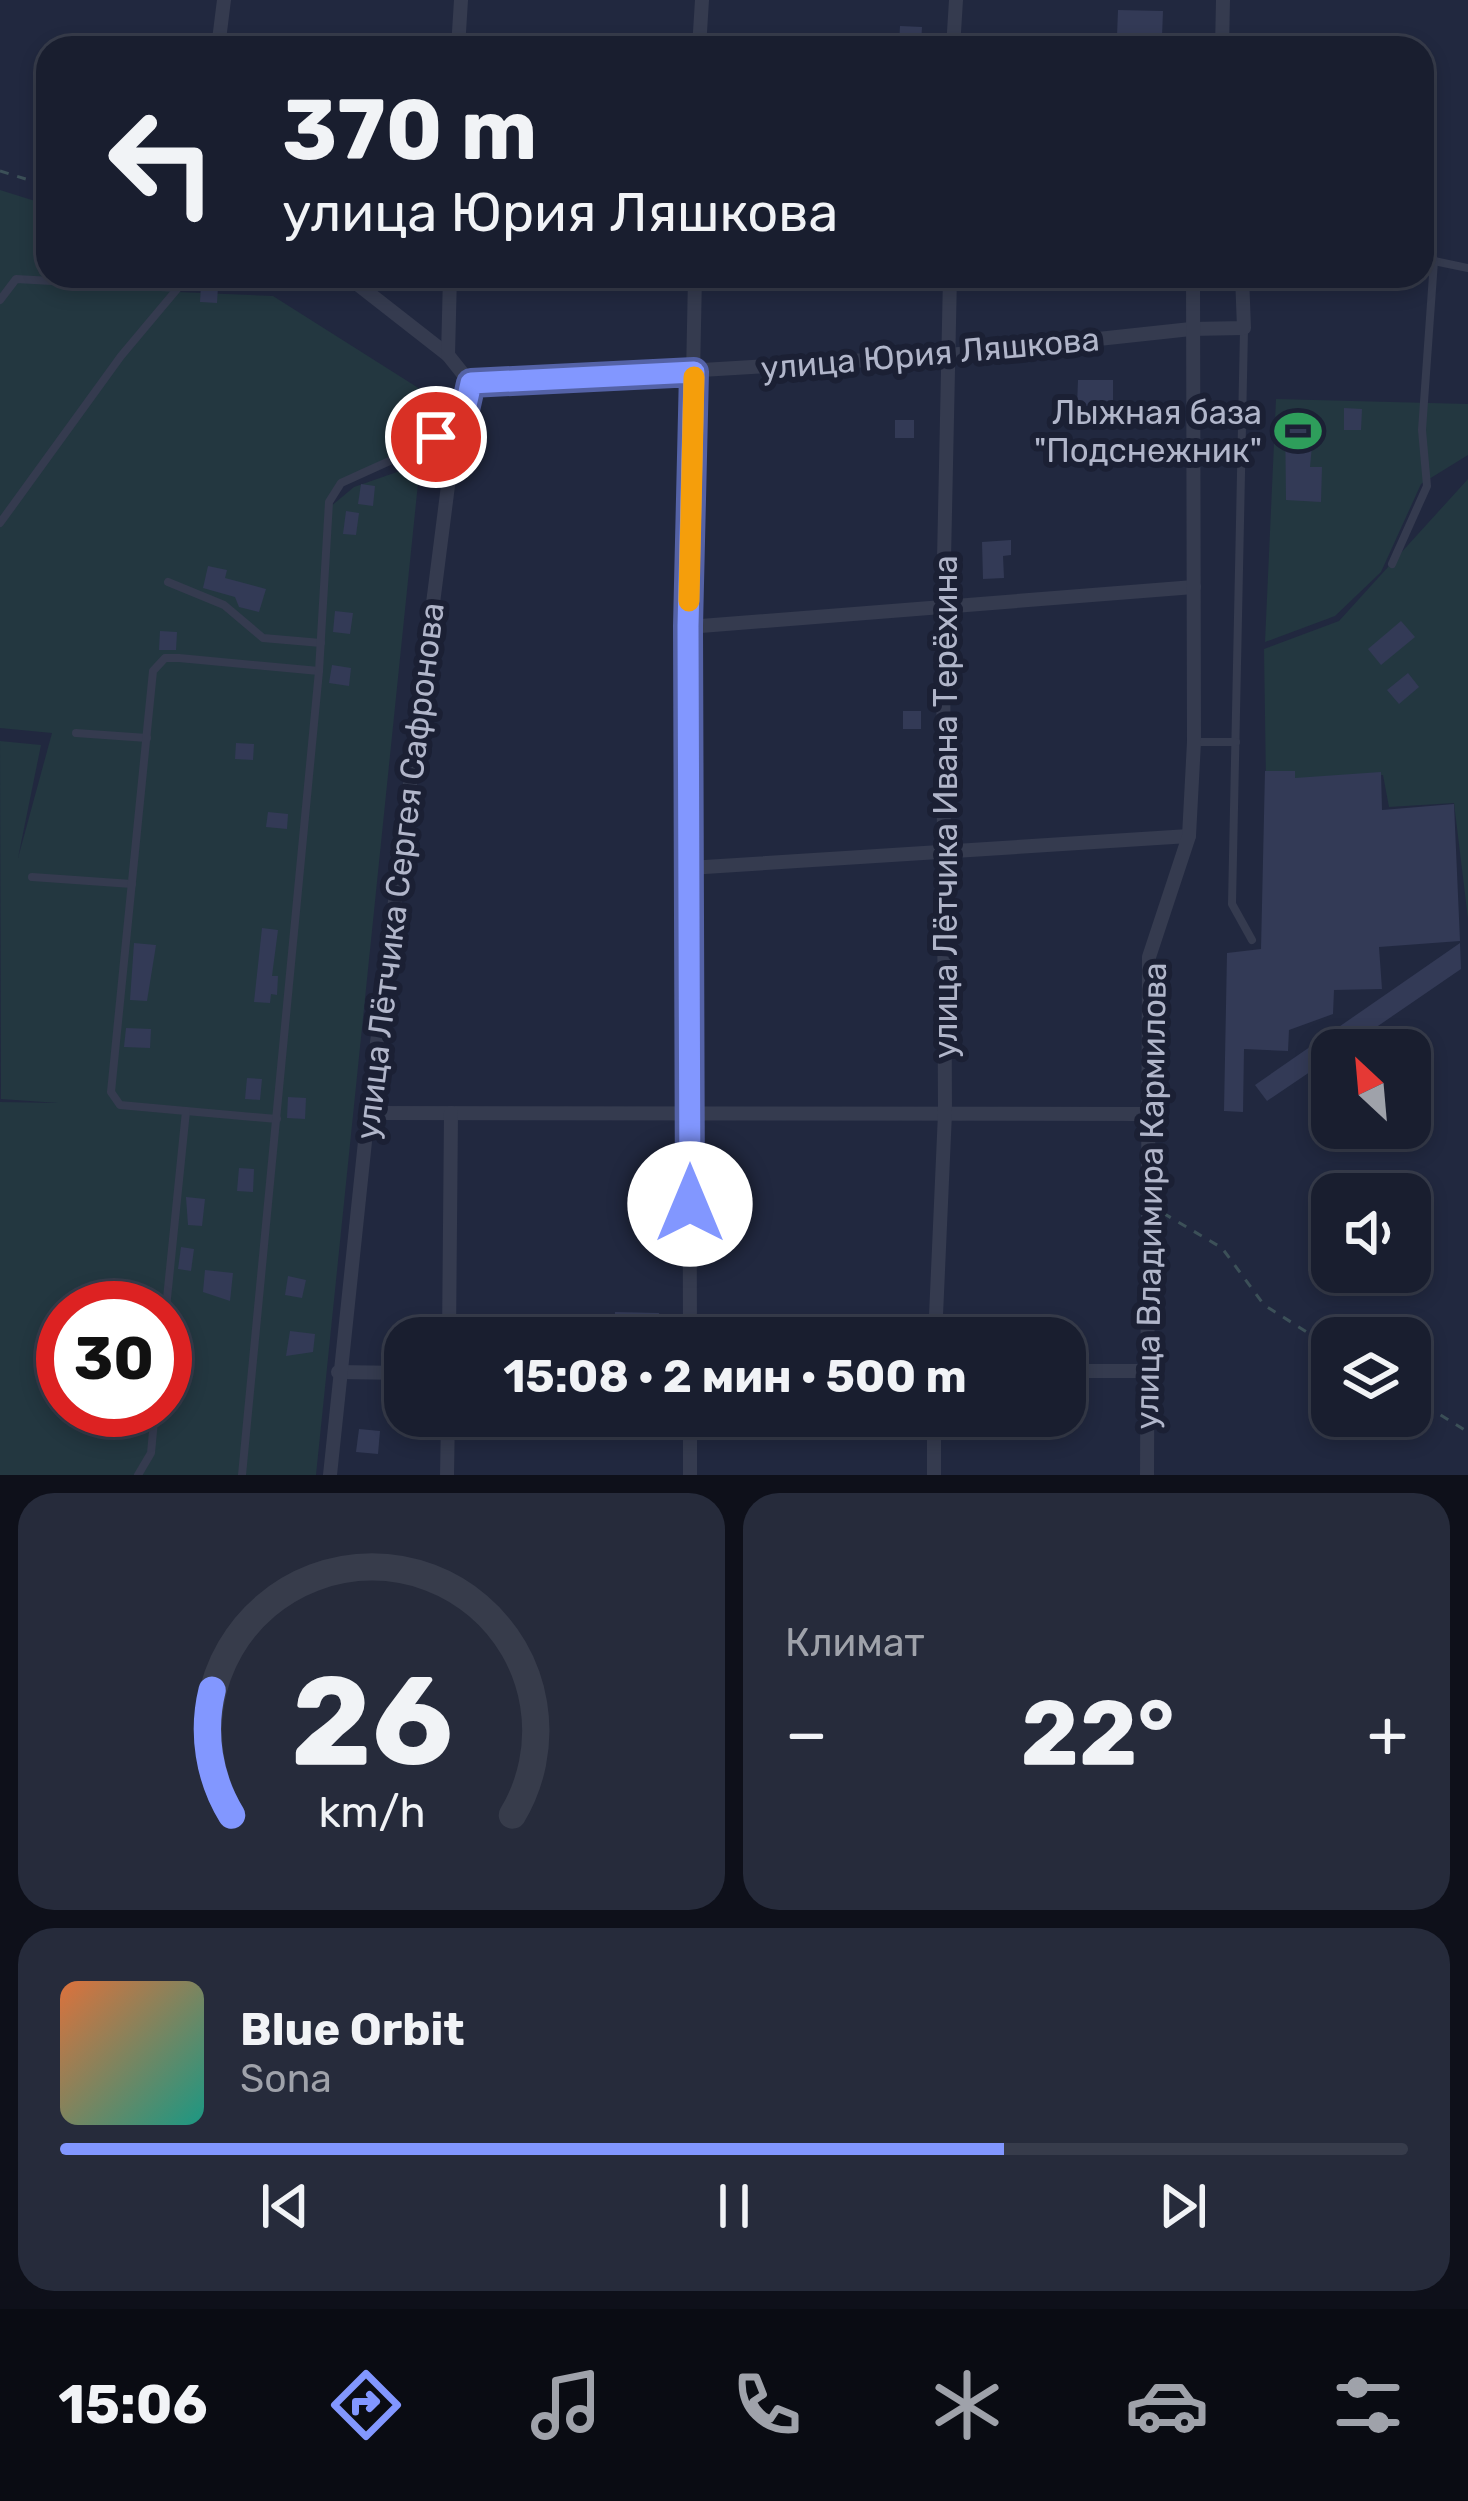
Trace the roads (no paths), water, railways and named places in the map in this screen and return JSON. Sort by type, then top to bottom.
[{"type":"street","points":[[220,36],[224,0]]},
{"type":"street","points":[[459,36],[461,0]]},
{"type":"street","points":[[700,36],[701,0]]},
{"type":"street","points":[[954,36],[956,0]]},
{"type":"street","points":[[1222,36],[1223,0]]},
{"type":"street","points":[[362,288],[448,355],[471,383]]},
{"type":"street","points":[[448,355],[450,288]]},
{"type":"street","points":[[690,1317],[688,626],[695,288]]},
{"type":"street","name":"улица Лётчика Ивана Терёхина","points":[[936,1317],[945,1113],[944,607],[950,288]]},
{"type":"street","name":"улица Владимира Кармилова","points":[[1147,1475],[1149,957],[1189,836],[1194,742],[1193,288]]},
{"type":"street","points":[[1242,288],[1244,328]]},
{"type":"street","name":"улица Юрия Ляшкова","points":[[471,383],[950,355],[1191,328],[1244,328]]},
{"type":"street","name":"улица Лётчика Сергея Сафронова","points":[[330,1475],[368,1112],[450,470],[471,383]]},
{"type":"street","points":[[688,626],[1194,587]]},
{"type":"street","points":[[689,868],[1189,836]]},
{"type":"street","points":[[368,1112],[1146,1114]]},
{"type":"street","points":[[449,1317],[451,1113]]},
{"type":"street","points":[[1086,1371],[1147,1371]]},
{"type":"street","points":[[338,1372],[384,1373]]},
{"type":"street","points":[[447,1475],[448,1437]]},
{"type":"street","points":[[690,1437],[690,1475]]},
{"type":"street","points":[[934,1437],[934,1475]]},
{"type":"lane","points":[[1434,261],[1468,268]]},
{"type":"lane","points":[[0,300],[16,279],[36,280]]},
{"type":"lane","points":[[0,523],[121,356],[178,288]]},
{"type":"lane","points":[[1392,564],[1427,486],[1422,430],[1432,288]]},
{"type":"lane","points":[[1244,328],[1232,904],[1252,940]]},
{"type":"lane","points":[[242,1475],[334,490],[353,474],[427,444],[465,410]]},
{"type":"lane","points":[[168,582],[224,605],[262,638],[320,643]]},
{"type":"lane","points":[[277,1119],[120,1105],[112,1093],[153,671],[165,658],[319,671]]},
{"type":"lane","points":[[76,733],[147,738]]},
{"type":"lane","points":[[1194,742],[1236,742]]},
{"type":"lane","points":[[32,877],[132,884]]},
{"type":"lane","points":[[169,1281],[186,1111]]},
{"type":"lane","points":[[138,1475],[151,1453],[152,1437]]},
{"type":"place","name":"Лыжная база \"Подснежник\"","points":[[1298,431]]}]
